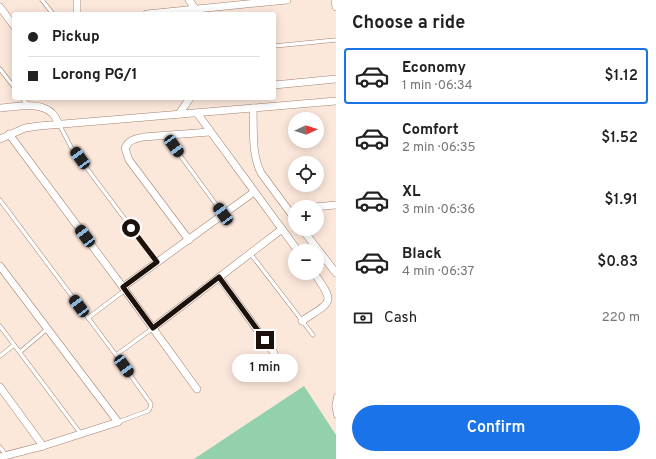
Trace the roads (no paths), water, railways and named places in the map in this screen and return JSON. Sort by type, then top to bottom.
[{"type":"street","points":[[77,0],[77,12]]},
{"type":"street","points":[[189,0],[196,10]]},
{"type":"street","points":[[172,12],[255,2],[287,0]]},
{"type":"street","points":[[335,0],[336,7]]},
{"type":"street","points":[[0,7],[12,22]]},
{"type":"street","points":[[276,85],[336,79]]},
{"type":"street","points":[[179,114],[189,100]]},
{"type":"street","points":[[0,139],[25,128],[59,124],[336,101]]},
{"type":"street","points":[[0,108],[28,106],[41,107],[52,113],[59,124]]},
{"type":"street","points":[[253,108],[254,151],[257,164],[261,173],[288,205]]},
{"type":"street","points":[[197,113],[293,244]]},
{"type":"street","points":[[189,240],[128,160],[125,153],[125,148],[127,143],[132,139],[210,132]]},
{"type":"street","points":[[9,134],[197,389]]},
{"type":"street","points":[[124,288],[157,262],[254,192]]},
{"type":"street","points":[[324,206],[336,205]]},
{"type":"street","points":[[153,328],[282,229]]},
{"type":"street","points":[[307,236],[336,273]]},
{"type":"street","points":[[0,266],[118,422],[43,446],[3,456]]},
{"type":"street","points":[[219,277],[274,353]]},
{"type":"street","points":[[302,321],[323,308],[328,303],[329,294],[319,280]]},
{"type":"street","points":[[0,386],[43,446]]},
{"type":"lane","points":[[42,0],[51,12]]},
{"type":"lane","points":[[276,46],[336,40]]},
{"type":"lane","points":[[0,68],[12,84]]},
{"type":"lane","points":[[24,100],[28,106]]},
{"type":"lane","points":[[59,124],[71,147],[157,262]]},
{"type":"lane","points":[[166,135],[223,214]]},
{"type":"lane","points":[[0,200],[151,404],[148,411],[118,422]]},
{"type":"lane","points":[[250,253],[313,335]]},
{"type":"lane","points":[[88,318],[124,288]]},
{"type":"lane","points":[[0,326],[81,434]]},
{"type":"lane","points":[[116,355],[153,328]]},
{"type":"lane","points":[[20,352],[48,329]]},
{"type":"lane","points":[[0,356],[14,345]]},
{"type":"lane","points":[[336,396],[334,406],[336,416]]},
{"type":"lane","points":[[0,447],[3,456]]}]
